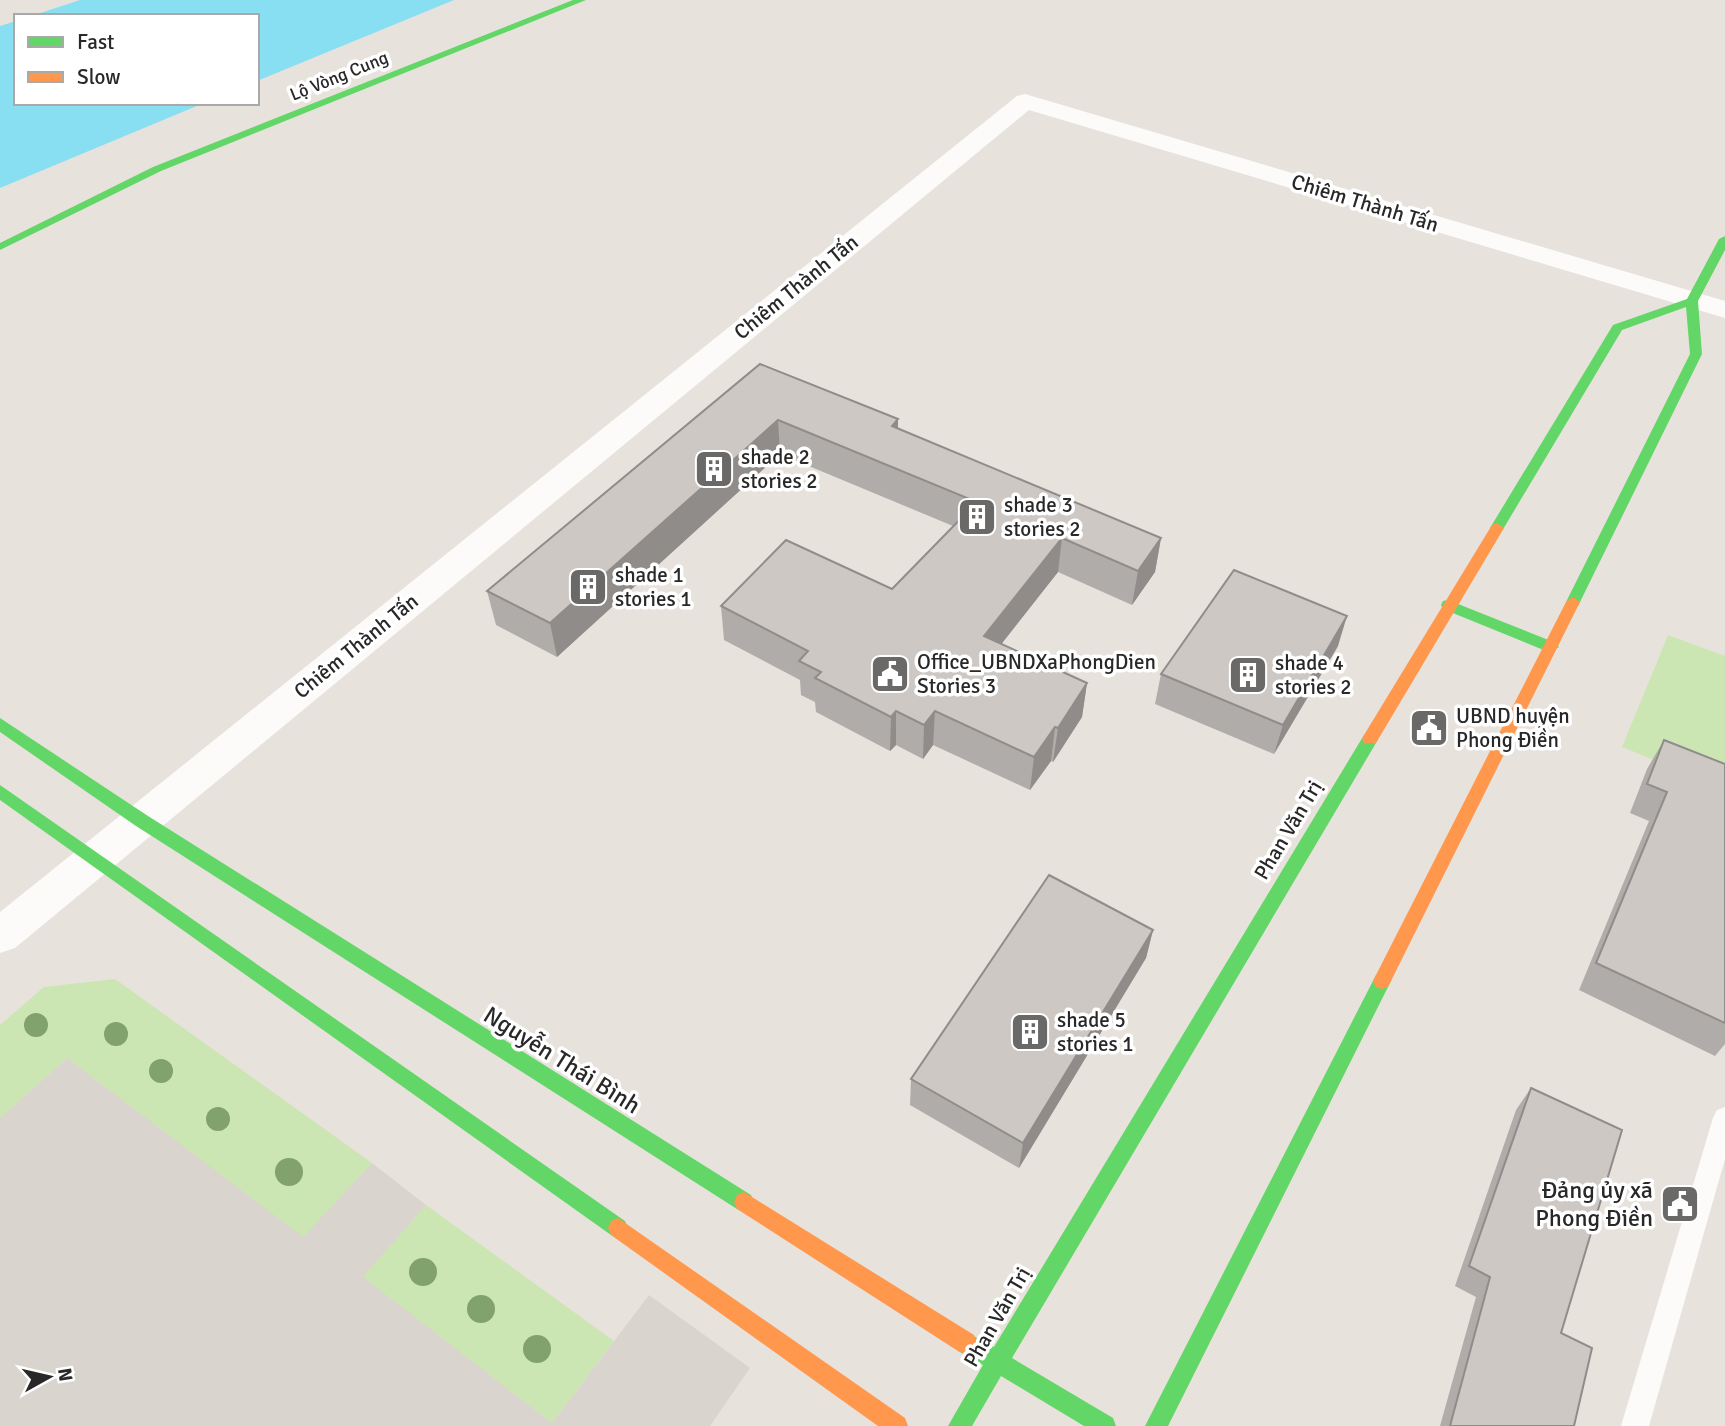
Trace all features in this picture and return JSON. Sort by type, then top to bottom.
[{"type":"street","name":"Lộ Vòng Cung","points":[[0,247],[157,169],[580,0]]},
{"type":"street","name":"Chiêm Thành Tấn","points":[[0,936],[1025,101],[1725,310]]},
{"type":"street","points":[[1156,1426],[1551,647],[1696,354],[1692,300],[1725,239]]},
{"type":"street","name":"Phan Văn Trị","points":[[960,1426],[995,1361],[1617,328],[1692,300]]},
{"type":"street","points":[[1448,605],[1551,647]]},
{"type":"street","name":"Nguyễn Thái Bình","points":[[0,724],[142,821],[995,1361],[1105,1426]]},
{"type":"street","points":[[0,791],[897,1426]]},
{"type":"lane","points":[[1635,1426],[1725,1118]]},
{"type":"green space","points":[[1668,635],[1725,656],[1725,789],[1622,747]]},
{"type":"green space","points":[[115,979],[372,1163],[303,1238],[67,1058],[0,1118],[0,1025],[44,987]]},
{"type":"green space","points":[[426,1205],[614,1341],[552,1423],[362,1277]]},
{"type":"shaded area","points":[[67,1058],[303,1237],[372,1163],[426,1205],[363,1277],[552,1423],[649,1295],[750,1368],[710,1426],[0,1426],[0,1118]]},
{"type":"water","points":[[80,0],[454,0],[259,80],[259,14],[37,14]]},
{"type":"water","points":[[14,22],[14,105],[199,105],[0,188],[0,26]]},
{"type":"building","points":[[760,364],[898,419],[892,426],[1161,538],[1138,571],[1062,538],[984,636],[1087,683],[1058,728],[1055,727],[1034,757],[935,711],[924,725],[896,711],[891,717],[815,678],[821,672],[799,661],[808,651],[721,606],[786,540],[892,589],[977,502],[778,420],[550,623],[487,591]]},
{"type":"building","name":"shade 4 stories 2","points":[[1234,570],[1347,616],[1283,725],[1161,674]]},
{"type":"building","points":[[1664,740],[1725,764],[1725,1023],[1596,963],[1667,792],[1647,784]]},
{"type":"building","name":"shade 5 stories 1","points":[[1049,875],[1153,930],[1023,1143],[911,1079]]},
{"type":"building","points":[[1531,1088],[1622,1130],[1561,1333],[1592,1348],[1574,1426],[1450,1426],[1490,1277],[1469,1266]]},
{"type":"traffic: fast","points":[[0,247],[157,169],[581,0]]},
{"type":"traffic: fast","points":[[1573,602],[1696,354],[1692,301],[1725,239]]},
{"type":"traffic: fast","points":[[1497,528],[1617,328],[1692,301]]},
{"type":"traffic: fast","points":[[1448,605],[1551,647]]},
{"type":"traffic: fast","points":[[0,724],[142,821],[744,1202]]},
{"type":"traffic: fast","points":[[959,1426],[1370,739]]},
{"type":"traffic: fast","points":[[0,791],[618,1228]]},
{"type":"traffic: fast","points":[[1156,1426],[1382,981]]},
{"type":"traffic: fast","points":[[966,1343],[1105,1426]]},
{"type":"traffic: slow","points":[[1370,739],[1497,528]]},
{"type":"traffic: slow","points":[[1382,981],[1573,602]]},
{"type":"traffic: slow","points":[[744,1202],[966,1343]]},
{"type":"traffic: slow","points":[[618,1228],[897,1426]]},
{"type":"place","name":"shade 2 stories 2","points":[[714,469]]},
{"type":"place","name":"shade 3 stories 2","points":[[977,517]]},
{"type":"place","name":"shade 1 stories 1","points":[[588,587]]},
{"type":"place","name":"Office_UBNDXaPhongDien Stories 3","points":[[890,674]]},
{"type":"place","name":"shade 4 stories 2","points":[[1248,675]]},
{"type":"place","name":"UBND huyện Phong Điền","points":[[1429,728]]},
{"type":"place","name":"shade 5 stories 1","points":[[1030,1032]]},
{"type":"place","name":"Đảng ủy xã Phong Điền","points":[[1680,1204]]}]
